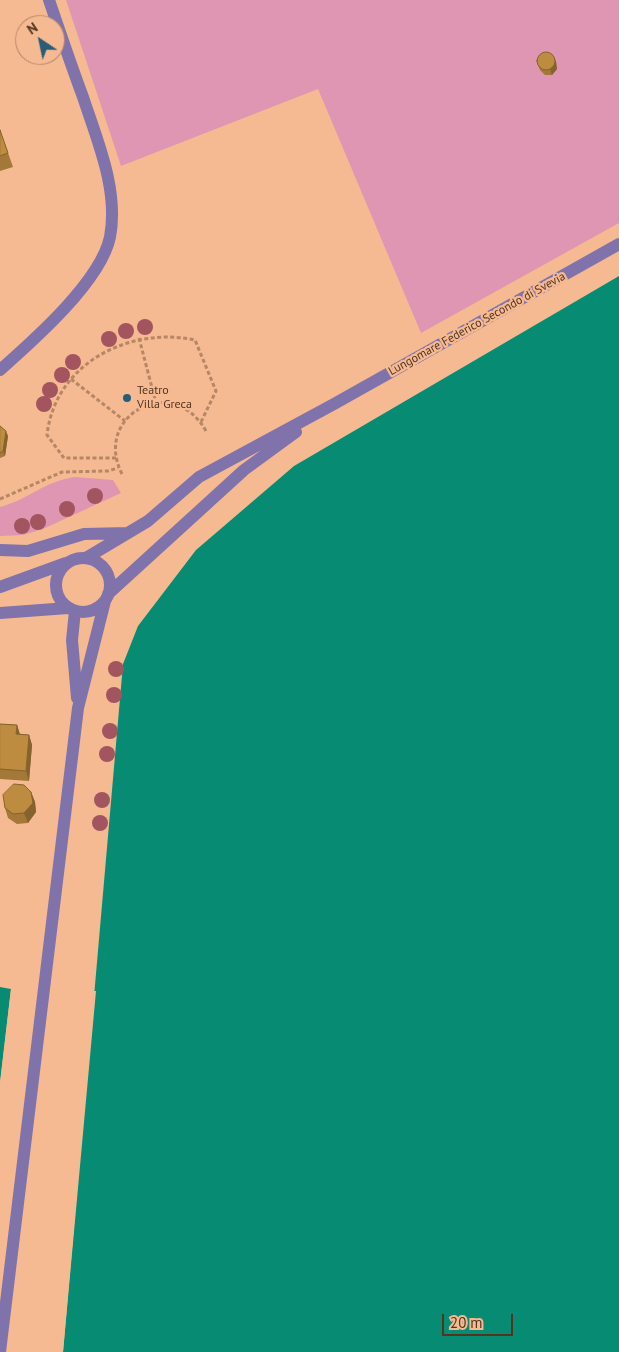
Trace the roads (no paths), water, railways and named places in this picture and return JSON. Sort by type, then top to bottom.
[{"type":"street","points":[[0,370],[30,344],[85,284],[100,261],[110,237],[111,202],[104,157],[49,0]]},
{"type":"street","name":"Lungomare Federico Secondo di Svevia","points":[[86,558],[148,521],[199,477],[334,404],[619,244]]},
{"type":"street","name":"Lungomare Federico Secondo di Svevia","points":[[106,598],[244,470],[334,404]]},
{"type":"street","points":[[0,550],[28,551],[84,534],[128,534]]},
{"type":"street","points":[[0,587],[70,561],[86,558],[101,565],[109,578],[106,598],[78,708],[0,1352]]},
{"type":"street","points":[[70,561],[59,572],[56,588],[57,596],[71,610],[78,708]]},
{"type":"street","points":[[0,613],[49,607],[92,611],[106,598]]},
{"type":"water","points":[[619,276],[619,1352],[63,1352],[123,664],[138,626],[196,550],[294,466]]},
{"type":"water","points":[[0,987],[11,989],[0,1082]]},
{"type":"place","name":"Teatro Villa Greca","points":[[127,398]]}]
